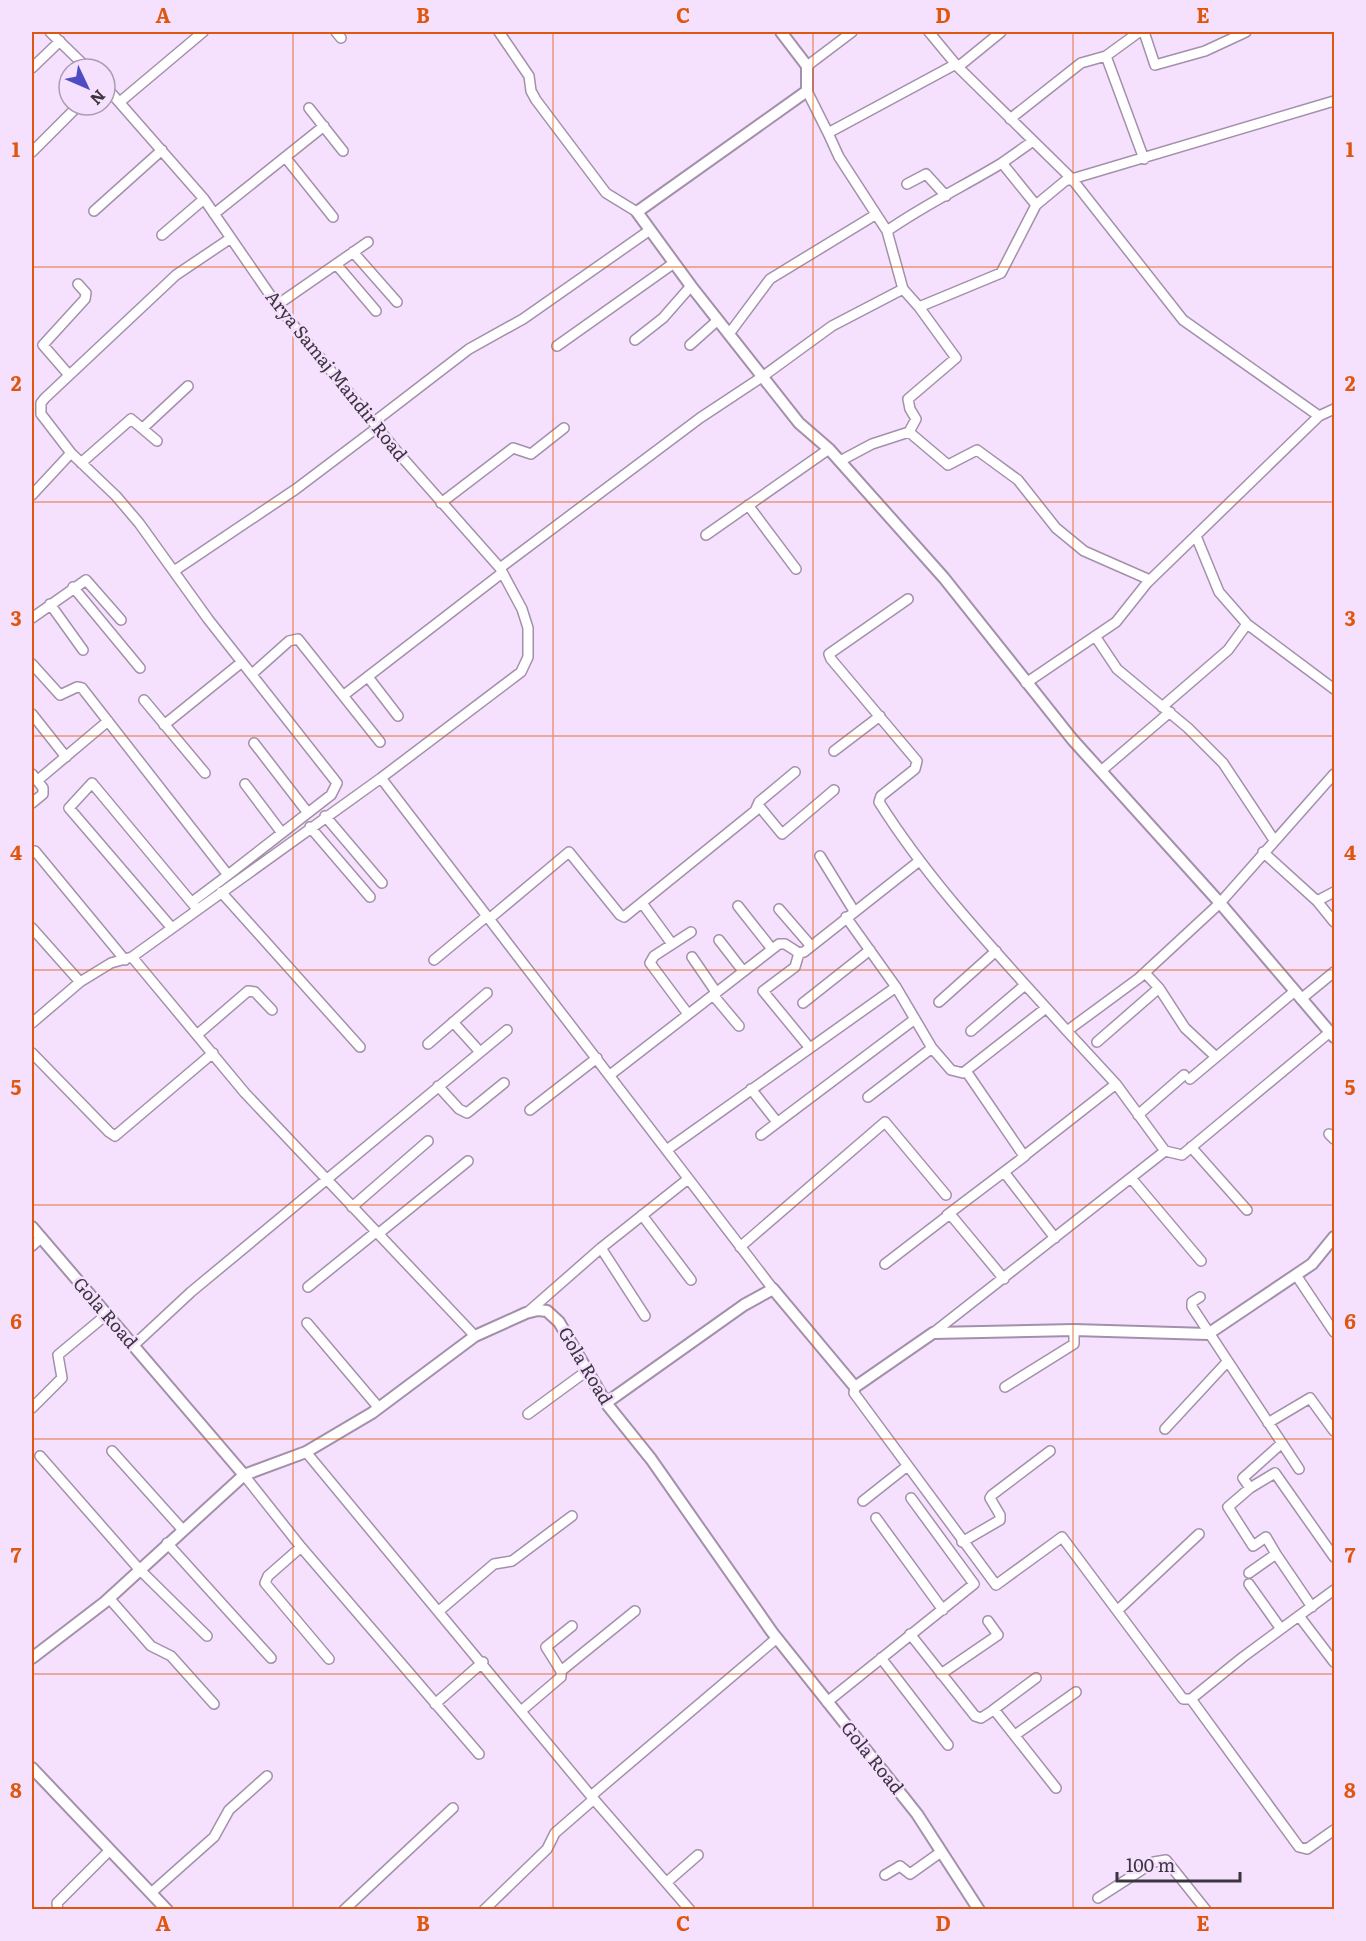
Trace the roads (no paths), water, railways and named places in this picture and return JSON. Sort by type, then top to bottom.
[{"type":"street","points":[[50,32],[76,57]]},
{"type":"street","points":[[121,101],[203,32]]},
{"type":"street","points":[[499,32],[513,57],[529,76],[531,91],[536,100],[606,193],[637,212],[691,286],[799,423],[829,449],[944,578],[1026,683],[1101,771],[1220,903],[1332,1035],[1182,1155],[1165,1151],[1116,1084],[1025,985],[918,862],[878,800],[915,769],[917,761],[829,654],[908,599]]},
{"type":"street","points":[[781,32],[807,66],[807,91],[839,157],[887,231],[903,289],[956,358],[908,399],[910,409],[916,419],[909,432],[872,444],[840,461]]},
{"type":"street","points":[[807,66],[852,32]]},
{"type":"street","points":[[929,32],[957,65],[1072,179],[1183,320],[1319,416]]},
{"type":"street","points":[[828,133],[957,65],[1001,32]]},
{"type":"street","points":[[1010,119],[1081,63],[1106,56],[1138,32]]},
{"type":"street","points":[[1144,32],[1155,65],[1206,51],[1246,32]]},
{"type":"street","points":[[32,68],[60,41]]},
{"type":"street","points":[[1106,56],[1144,159]]},
{"type":"street","points":[[637,212],[807,91]]},
{"type":"street","name":"Arya Samaj Mandir Road","points":[[117,97],[204,199],[277,305],[441,503],[501,570],[528,627],[528,657],[524,668],[381,778]]},
{"type":"street","points":[[919,307],[1001,273],[1036,205],[1065,181],[1335,101]]},
{"type":"street","points":[[309,108],[343,151]]},
{"type":"street","points":[[32,152],[68,117]]},
{"type":"street","points":[[214,213],[324,126]]},
{"type":"street","points":[[887,231],[923,206],[946,196],[1002,163],[1033,141]]},
{"type":"street","points":[[94,211],[162,150]]},
{"type":"street","points":[[285,157],[333,217]]},
{"type":"street","points":[[1002,163],[1036,205]]},
{"type":"street","points":[[907,184],[926,174],[946,196]]},
{"type":"street","points":[[162,235],[204,199]]},
{"type":"street","points":[[729,334],[770,279],[875,215]]},
{"type":"street","points":[[174,571],[296,489],[469,349],[523,319],[650,230]]},
{"type":"street","points":[[32,1023],[80,982],[111,963],[128,958],[171,927],[228,874],[334,791],[336,780],[208,619],[126,508],[71,453],[46,423],[40,408],[45,398],[177,275],[231,238]]},
{"type":"street","points":[[277,305],[368,242]]},
{"type":"street","points":[[353,252],[397,302]]},
{"type":"street","points":[[557,346],[675,263]]},
{"type":"street","points":[[336,264],[376,311]]},
{"type":"street","points":[[69,375],[43,345],[87,297],[78,284]]},
{"type":"street","points":[[635,340],[663,318],[691,286]]},
{"type":"street","points":[[344,695],[501,570],[700,418],[762,377],[832,326],[903,289]]},
{"type":"street","points":[[690,345],[718,320]]},
{"type":"street","points":[[143,428],[188,386]]},
{"type":"street","points":[[1026,683],[1116,622],[1150,580],[1319,416],[1335,409]]},
{"type":"street","points":[[81,463],[130,419],[157,441]]},
{"type":"street","points":[[441,503],[513,448],[531,454],[564,428]]},
{"type":"street","points":[[909,432],[948,465],[977,450],[1018,480],[1056,528],[1084,551],[1150,580]]},
{"type":"street","points":[[706,535],[829,449]]},
{"type":"street","points":[[32,495],[71,453]]},
{"type":"street","points":[[748,505],[796,569]]},
{"type":"street","points":[[1196,536],[1219,592],[1247,624],[1335,689]]},
{"type":"street","points":[[32,618],[83,580],[89,581],[121,620]]},
{"type":"street","points":[[73,587],[140,668]]},
{"type":"street","points":[[50,604],[82,650]]},
{"type":"street","points":[[1101,771],[1227,650],[1247,624]]},
{"type":"street","points":[[1095,636],[1117,669],[1166,710],[1223,763],[1274,840]]},
{"type":"street","points":[[252,674],[289,640],[296,638],[380,742]]},
{"type":"street","points":[[164,725],[242,662]]},
{"type":"street","points":[[32,664],[60,695],[81,687],[228,874]]},
{"type":"street","points":[[368,677],[398,716]]},
{"type":"street","points":[[144,700],[205,773]]},
{"type":"street","points":[[32,714],[66,757]]},
{"type":"street","points":[[834,752],[880,716]]},
{"type":"street","points":[[32,802],[43,794],[43,788],[35,777],[66,757],[108,721]]},
{"type":"street","points":[[254,743],[308,813]]},
{"type":"street","points":[[434,960],[569,852],[621,916],[642,903],[759,806],[759,802],[795,772]]},
{"type":"street","points":[[1067,1031],[1145,973],[1220,903],[1263,852],[1335,774]]},
{"type":"street","points":[[195,905],[221,892],[324,816],[381,778],[668,1149],[740,1247],[855,1387]]},
{"type":"street","points":[[171,927],[69,808],[92,783],[195,905]]},
{"type":"street","points":[[245,784],[282,832]]},
{"type":"street","points":[[759,806],[782,834],[834,790]]},
{"type":"street","points":[[324,816],[382,883]]},
{"type":"street","points":[[310,827],[370,897]]},
{"type":"street","points":[[35,851],[198,1035],[246,1093],[475,1336]]},
{"type":"street","points":[[1263,852],[1317,901],[1335,922]]},
{"type":"street","points":[[820,856],[870,950],[896,987],[932,1048],[951,1070],[963,1073],[1047,1008]]},
{"type":"street","points":[[809,1047],[763,990],[795,967],[800,953],[918,862]]},
{"type":"street","points":[[221,892],[360,1047]]},
{"type":"street","points":[[1317,901],[1335,892]]},
{"type":"street","points":[[642,903],[672,944]]},
{"type":"street","points":[[738,906],[772,949]]},
{"type":"street","points":[[779,909],[811,946]]},
{"type":"street","points":[[32,928],[80,982]]},
{"type":"street","points":[[688,1014],[651,964],[652,958],[691,932]]},
{"type":"street","points":[[719,940],[743,971]]},
{"type":"street","points":[[610,1075],[772,949],[783,943],[800,953]]},
{"type":"street","points":[[803,1003],[870,950]]},
{"type":"street","points":[[939,1002],[996,951]]},
{"type":"street","points":[[692,957],[714,994],[739,1026]]},
{"type":"street","points":[[1138,1115],[1298,995],[1335,972]]},
{"type":"street","points":[[1145,973],[1159,988],[1185,1028],[1215,1056]]},
{"type":"street","points":[[971,1031],[1025,985]]},
{"type":"street","points":[[668,1149],[896,987]]},
{"type":"street","points":[[1097,1042],[1159,988]]},
{"type":"street","points":[[198,1035],[248,991],[255,992],[272,1010]]},
{"type":"street","points":[[428,1044],[487,993]]},
{"type":"street","points":[[761,1135],[915,1019]]},
{"type":"street","points":[[453,1022],[480,1052]]},
{"type":"street","points":[[133,1346],[191,1292],[507,1030]]},
{"type":"street","points":[[868,1097],[932,1048]]},
{"type":"street","points":[[32,1053],[115,1136],[213,1053]]},
{"type":"street","points":[[530,1110],[597,1058]]},
{"type":"street","points":[[966,1071],[1025,1156]]},
{"type":"street","points":[[438,1086],[459,1109],[467,1113],[504,1083]]},
{"type":"street","points":[[885,1264],[1116,1084]]},
{"type":"street","points":[[751,1089],[777,1122]]},
{"type":"street","points":[[740,1247],[885,1122],[946,1195]]},
{"type":"street","points":[[352,1207],[428,1141]]},
{"type":"street","points":[[1191,1147],[1247,1210]]},
{"type":"street","points":[[1165,1151],[1004,1279],[933,1333],[855,1387],[854,1393],[906,1467],[996,1585],[1062,1537],[1187,1701],[1335,1590]]},
{"type":"street","points":[[308,1287],[468,1161]]},
{"type":"street","points":[[1004,1172],[1055,1238]]},
{"type":"street","points":[[1131,1178],[1201,1261]]},
{"type":"street","points":[[32,1658],[109,1598],[243,1475],[306,1452],[380,1408],[475,1336],[526,1313],[601,1248],[688,1179]]},
{"type":"street","points":[[642,1215],[691,1280]]},
{"type":"street","points":[[947,1215],[953,1216],[1004,1279]]},
{"type":"street","name":"Gola Road","points":[[32,1227],[243,1475]]},
{"type":"street","points":[[933,1333],[1074,1330],[1208,1334],[1312,1264],[1335,1237]]},
{"type":"street","points":[[32,1246],[40,1238]]},
{"type":"street","points":[[601,1248],[645,1316]]},
{"type":"street","points":[[1296,1275],[1335,1332]]},
{"type":"street","points":[[606,1403],[744,1305],[773,1289]]},
{"type":"street","points":[[1200,1296],[1191,1305],[1299,1469]]},
{"type":"street","name":"Gola Road","points":[[526,1313],[538,1310],[554,1316],[606,1403],[651,1459],[777,1638],[906,1800],[979,1910]]},
{"type":"street","points":[[32,1408],[62,1378],[58,1355],[106,1315]]},
{"type":"street","points":[[307,1323],[380,1408]]},
{"type":"street","points":[[1005,1387],[1074,1344],[1074,1330]]},
{"type":"street","points":[[1165,1430],[1227,1362]]},
{"type":"street","points":[[528,1414],[588,1370]]},
{"type":"street","points":[[1268,1423],[1310,1398],[1335,1431]]},
{"type":"street","points":[[1250,1488],[1243,1478],[1282,1443]]},
{"type":"street","points":[[112,1451],[182,1529]]},
{"type":"street","points":[[962,1542],[1000,1520],[1000,1515],[990,1498],[992,1495],[1050,1451]]},
{"type":"street","points":[[306,1452],[483,1662],[520,1712],[690,1910]]},
{"type":"street","points":[[40,1456],[139,1569],[207,1636]]},
{"type":"street","points":[[862,1501],[906,1467]]},
{"type":"street","points":[[1312,1607],[1266,1537],[1253,1546],[1227,1507],[1250,1488],[1272,1474],[1278,1474],[1335,1557]]},
{"type":"street","points":[[243,1475],[479,1754]]},
{"type":"street","points":[[827,1702],[974,1584],[910,1498]]},
{"type":"street","points":[[439,1611],[494,1564],[510,1562],[572,1516]]},
{"type":"street","points":[[876,1518],[944,1610]]},
{"type":"street","points":[[1118,1610],[1199,1534]]},
{"type":"street","points":[[168,1543],[271,1658]]},
{"type":"street","points":[[302,1547],[268,1576],[265,1583],[329,1659]]},
{"type":"street","points":[[1249,1573],[1276,1554]]},
{"type":"street","points":[[1249,1584],[1281,1629]]},
{"type":"street","points":[[109,1598],[152,1646],[169,1654],[214,1704]]},
{"type":"street","points":[[561,1671],[635,1611]]},
{"type":"street","points":[[1299,1616],[1335,1662]]},
{"type":"street","points":[[941,1674],[998,1635],[988,1621]]},
{"type":"street","points":[[520,1712],[560,1678],[561,1671],[546,1647],[572,1626]]},
{"type":"street","points":[[910,1634],[976,1717],[981,1718],[1036,1678]]},
{"type":"street","points":[[484,1910],[547,1849],[555,1833],[593,1797],[777,1638]]},
{"type":"street","points":[[881,1658],[948,1745]]},
{"type":"street","points":[[435,1704],[483,1662]]},
{"type":"street","points":[[1015,1735],[1076,1692]]},
{"type":"street","points":[[1191,1699],[1299,1847],[1307,1849],[1335,1830]]},
{"type":"street","points":[[993,1710],[1056,1788]]},
{"type":"street","points":[[32,1768],[167,1910]]},
{"type":"street","points":[[151,1893],[214,1837],[229,1810],[267,1776]]},
{"type":"street","points":[[344,1910],[453,1808]]},
{"type":"street","points":[[58,1910],[56,1904],[110,1850]]},
{"type":"street","points":[[885,1875],[900,1866],[910,1874],[941,1852]]},
{"type":"street","points":[[668,1882],[698,1855]]},
{"type":"street","points":[[1098,1898],[1154,1862],[1166,1860],[1206,1910]]}]
